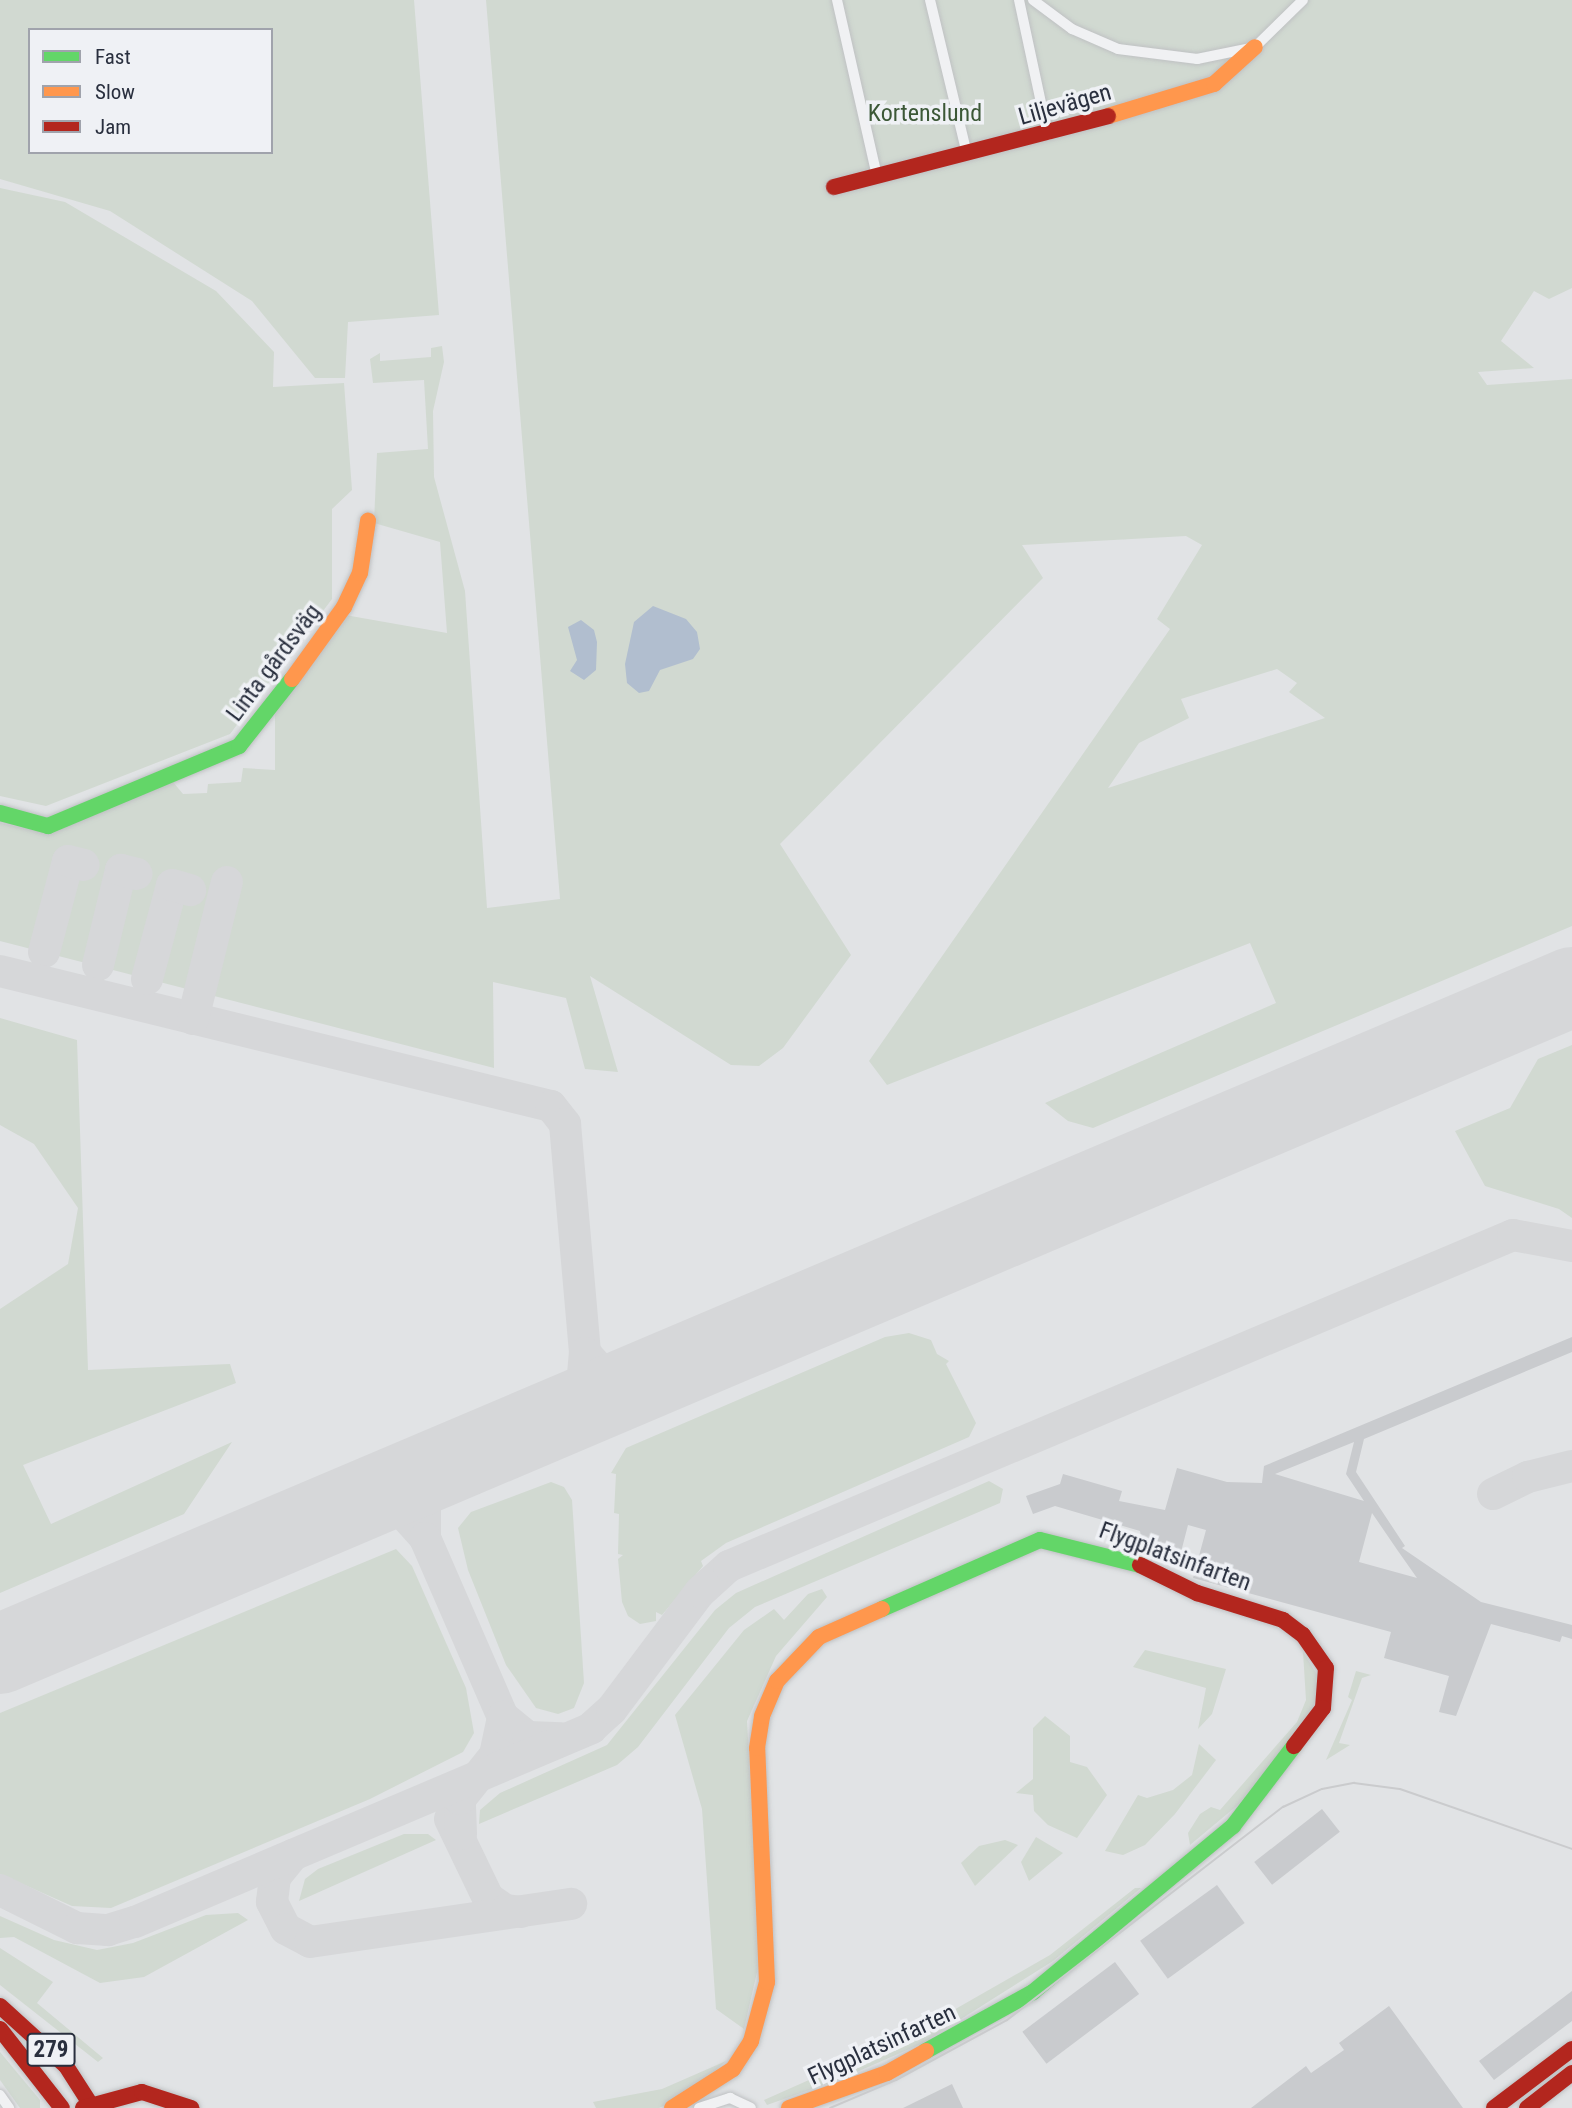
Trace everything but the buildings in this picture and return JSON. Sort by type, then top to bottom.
[{"type":"street","points":[[837,0],[877,176]]},
{"type":"street","points":[[930,0],[967,154]]},
{"type":"street","points":[[1019,0],[1048,135]]},
{"type":"street","points":[[1033,0],[1072,29],[1118,49],[1196,59],[1255,47],[1303,0]]},
{"type":"street","name":"Liljevägen","points":[[834,187],[1048,135],[1214,84],[1255,47]]},
{"type":"street","name":"Linta gårdsväg","points":[[0,813],[48,826],[239,746],[253,734],[344,607],[360,573],[368,521]]},
{"type":"street","name":"Flygplatsinfarten","points":[[672,2108],[733,2068],[751,2041],[767,1982],[757,1748],[762,1716],[777,1681],[819,1637],[1040,1539],[1135,1563],[1197,1593],[1283,1620],[1303,1635],[1326,1668],[1323,1708],[1233,1826],[1032,1992],[887,2073],[789,2108]]},
{"type":"street","name":"279","points":[[0,2006],[66,2066],[89,2107]]},
{"type":"street","name":"279","points":[[0,2029],[62,2108]]},
{"type":"street","points":[[1494,2108],[1572,2049]]},
{"type":"street","points":[[1527,2108],[1572,2073]]},
{"type":"street","points":[[89,2107],[142,2092],[172,2098],[188,2108]]},
{"type":"street","points":[[0,2095],[9,2108]]},
{"type":"street","points":[[699,2108],[730,2098],[751,2108]]},
{"type":"green space","points":[[0,0],[414,0],[439,315],[348,322],[345,378],[315,378],[252,301],[110,211],[0,179]]},
{"type":"green space","name":"Kortenslund","points":[[486,0],[1572,0],[1572,288],[1549,299],[1534,291],[1501,341],[1534,368],[1478,372],[1487,385],[1572,379],[1572,926],[1093,1128],[1068,1121],[1045,1103],[1276,1003],[1250,943],[887,1085],[869,1061],[1170,629],[1157,619],[1202,545],[1186,536],[1022,545],[1043,578],[780,844],[851,955],[783,1048],[759,1066],[731,1065],[590,976],[618,1072],[585,1069],[566,998],[493,982],[494,1068],[0,941],[0,823],[50,834],[173,782],[183,794],[207,793],[208,784],[241,782],[243,768],[275,770],[275,714],[345,615],[447,633],[440,542],[374,523],[377,453],[428,449],[424,380],[373,383],[370,359],[380,353],[380,361],[431,357],[431,348],[442,346],[444,362],[433,411],[434,477],[465,591],[487,908],[560,899]],"holes":[[[1277,669],[1297,683],[1289,692],[1325,718],[1108,788],[1139,743],[1189,718],[1181,699]]]},
{"type":"green space","points":[[0,188],[65,202],[216,291],[274,352],[273,387],[344,383],[352,490],[332,509],[332,599],[230,734],[46,806],[0,796]]},
{"type":"green space","points":[[0,1018],[77,1040],[88,1370],[230,1364],[236,1383],[23,1465],[51,1524],[232,1442],[184,1514],[0,1593],[0,1309],[68,1264],[78,1208],[34,1144],[0,1125]]},
{"type":"green space","points":[[1572,1045],[1572,1218],[1559,1209],[1485,1186],[1455,1131],[1510,1108],[1538,1059]]},
{"type":"green space","points":[[909,1333],[931,1340],[937,1354],[949,1361],[946,1364],[976,1423],[969,1437],[726,1543],[701,1561],[703,1566],[662,1615],[656,1612],[656,1621],[640,1624],[628,1616],[622,1602],[618,1559],[623,1555],[618,1554],[619,1514],[614,1513],[616,1474],[611,1473],[626,1448],[885,1337]]},
{"type":"green space","points":[[989,1481],[1003,1489],[1000,1503],[755,1607],[729,1628],[638,1747],[617,1765],[479,1824],[480,1810],[500,1793],[607,1745],[715,1610],[736,1593]]},
{"type":"green space","points":[[551,1482],[564,1487],[572,1500],[584,1683],[574,1708],[558,1714],[536,1708],[506,1665],[468,1570],[458,1528],[471,1512]]},
{"type":"green space","points":[[396,1549],[412,1566],[466,1688],[474,1733],[463,1752],[370,1799],[111,1908],[72,1906],[0,1874],[0,1713]]},
{"type":"green space","points":[[822,1589],[827,1597],[776,1656],[747,1721],[760,1959],[744,2029],[716,2009],[702,1809],[675,1715],[744,1630],[774,1609],[784,1620],[808,1594]]},
{"type":"green space","points":[[1145,1650],[1226,1669],[1212,1714],[1198,1729],[1206,1688],[1133,1667]]},
{"type":"green space","points":[[1303,1652],[1321,1681],[1312,1712],[1239,1804],[1190,1845],[1188,1833],[1200,1814],[1211,1807],[1220,1810],[1297,1722],[1306,1700]]},
{"type":"green space","points":[[1356,1671],[1371,1675],[1362,1678],[1339,1743],[1350,1745],[1326,1760],[1352,1700],[1348,1697]]},
{"type":"green space","points":[[1045,1716],[1070,1736],[1070,1762],[1087,1767],[1107,1795],[1077,1838],[1048,1825],[1034,1811],[1033,1795],[1016,1793],[1033,1779],[1033,1728]]},
{"type":"green space","points":[[1199,1744],[1216,1760],[1175,1814],[1145,1845],[1123,1855],[1105,1851],[1138,1795],[1147,1798],[1173,1790],[1192,1775]]},
{"type":"green space","points":[[404,1834],[428,1834],[436,1840],[299,1901],[305,1879],[318,1869]]},
{"type":"green space","points":[[1036,1837],[1063,1853],[1029,1881],[1021,1862]]},
{"type":"green space","points":[[1005,1840],[1018,1845],[975,1886],[961,1863],[979,1846]]},
{"type":"green space","points":[[1135,1888],[1141,1888],[1053,1961],[923,2043],[843,2078],[767,2105],[764,2100],[910,2035],[1050,1955]]},
{"type":"green space","points":[[238,1913],[248,1920],[144,1977],[100,1983],[14,1937],[0,1938],[0,1916],[54,1940],[97,1950],[133,1943],[206,1915]]},
{"type":"green space","points":[[0,1948],[53,1982],[37,2003],[103,2058],[98,2062],[0,1985]]},
{"type":"green space","points":[[0,2052],[40,2100],[40,2108],[20,2108],[0,2080]]},
{"type":"green space","points":[[726,2061],[688,2095],[659,2108],[596,2108],[593,2102],[662,2089]]},
{"type":"water","points":[[653,606],[686,619],[697,632],[700,649],[693,659],[660,670],[649,691],[639,693],[627,683],[625,664],[634,622]]},
{"type":"water","points":[[581,620],[594,630],[597,642],[596,670],[584,680],[570,671],[577,660],[568,627]]},
{"type":"taxiway","points":[[44,952],[68,861],[84,865]]},
{"type":"taxiway","points":[[98,965],[121,870],[137,874]]},
{"type":"taxiway","points":[[193,1019],[227,882]]},
{"type":"taxiway","points":[[147,979],[172,885],[190,890]]},
{"type":"taxiway","points":[[0,971],[551,1106],[565,1124],[585,1353]]},
{"type":"taxiway","points":[[0,1890],[77,1928],[108,1930],[135,1922],[591,1728],[612,1709],[700,1592],[729,1566],[1513,1235],[1572,1246]]},
{"type":"taxiway","points":[[553,1419],[582,1386],[585,1353],[610,1381],[645,1380]]},
{"type":"taxiway","points":[[359,1502],[401,1511],[425,1538],[425,1498],[449,1463]]},
{"type":"taxiway","points":[[1493,1494],[1528,1477],[1572,1466]]},
{"type":"taxiway","points":[[425,1538],[503,1717]]},
{"type":"taxiway","points":[[461,1834],[460,1799],[495,1755],[503,1717],[528,1737],[561,1738]]},
{"type":"taxiway","points":[[450,1819],[488,1898],[505,1910],[521,1912]]},
{"type":"taxiway","points":[[293,1855],[275,1877],[272,1902],[286,1929],[310,1942],[571,1904]]},
{"type":"runway","points":[[0,1654],[1572,987]]},
{"type":"tram line","points":[[830,2108],[896,2080],[1007,2020],[1283,1807],[1322,1789],[1354,1783],[1400,1789],[1572,1849]]},
{"type":"traffic: fast","points":[[0,813],[48,826],[239,746],[292,679]]},
{"type":"traffic: fast","points":[[882,1609],[1040,1540],[1140,1565]]},
{"type":"traffic: fast","points":[[926,2051],[1033,1992],[1233,1826],[1294,1746]]},
{"type":"traffic: slow","points":[[1108,116],[1214,84],[1255,47]]},
{"type":"traffic: slow","points":[[292,679],[344,607],[360,573],[368,521]]},
{"type":"traffic: slow","points":[[672,2108],[733,2069],[751,2041],[767,1982],[757,1748],[762,1716],[777,1681],[819,1637],[882,1609]]},
{"type":"traffic: slow","points":[[789,2108],[887,2073],[926,2051]]},
{"type":"traffic: jam","points":[[834,187],[1108,116]]},
{"type":"traffic: jam","points":[[1140,1565],[1197,1593],[1283,1620],[1303,1635],[1326,1668],[1323,1708],[1294,1746]]},
{"type":"traffic: jam","points":[[0,2006],[66,2066],[93,2108]]},
{"type":"traffic: jam","points":[[0,2029],[62,2108]]},
{"type":"traffic: jam","points":[[1494,2108],[1572,2049]]},
{"type":"traffic: jam","points":[[1527,2108],[1572,2073]]},
{"type":"traffic: jam","points":[[83,2108],[142,2092],[191,2108]]}]
